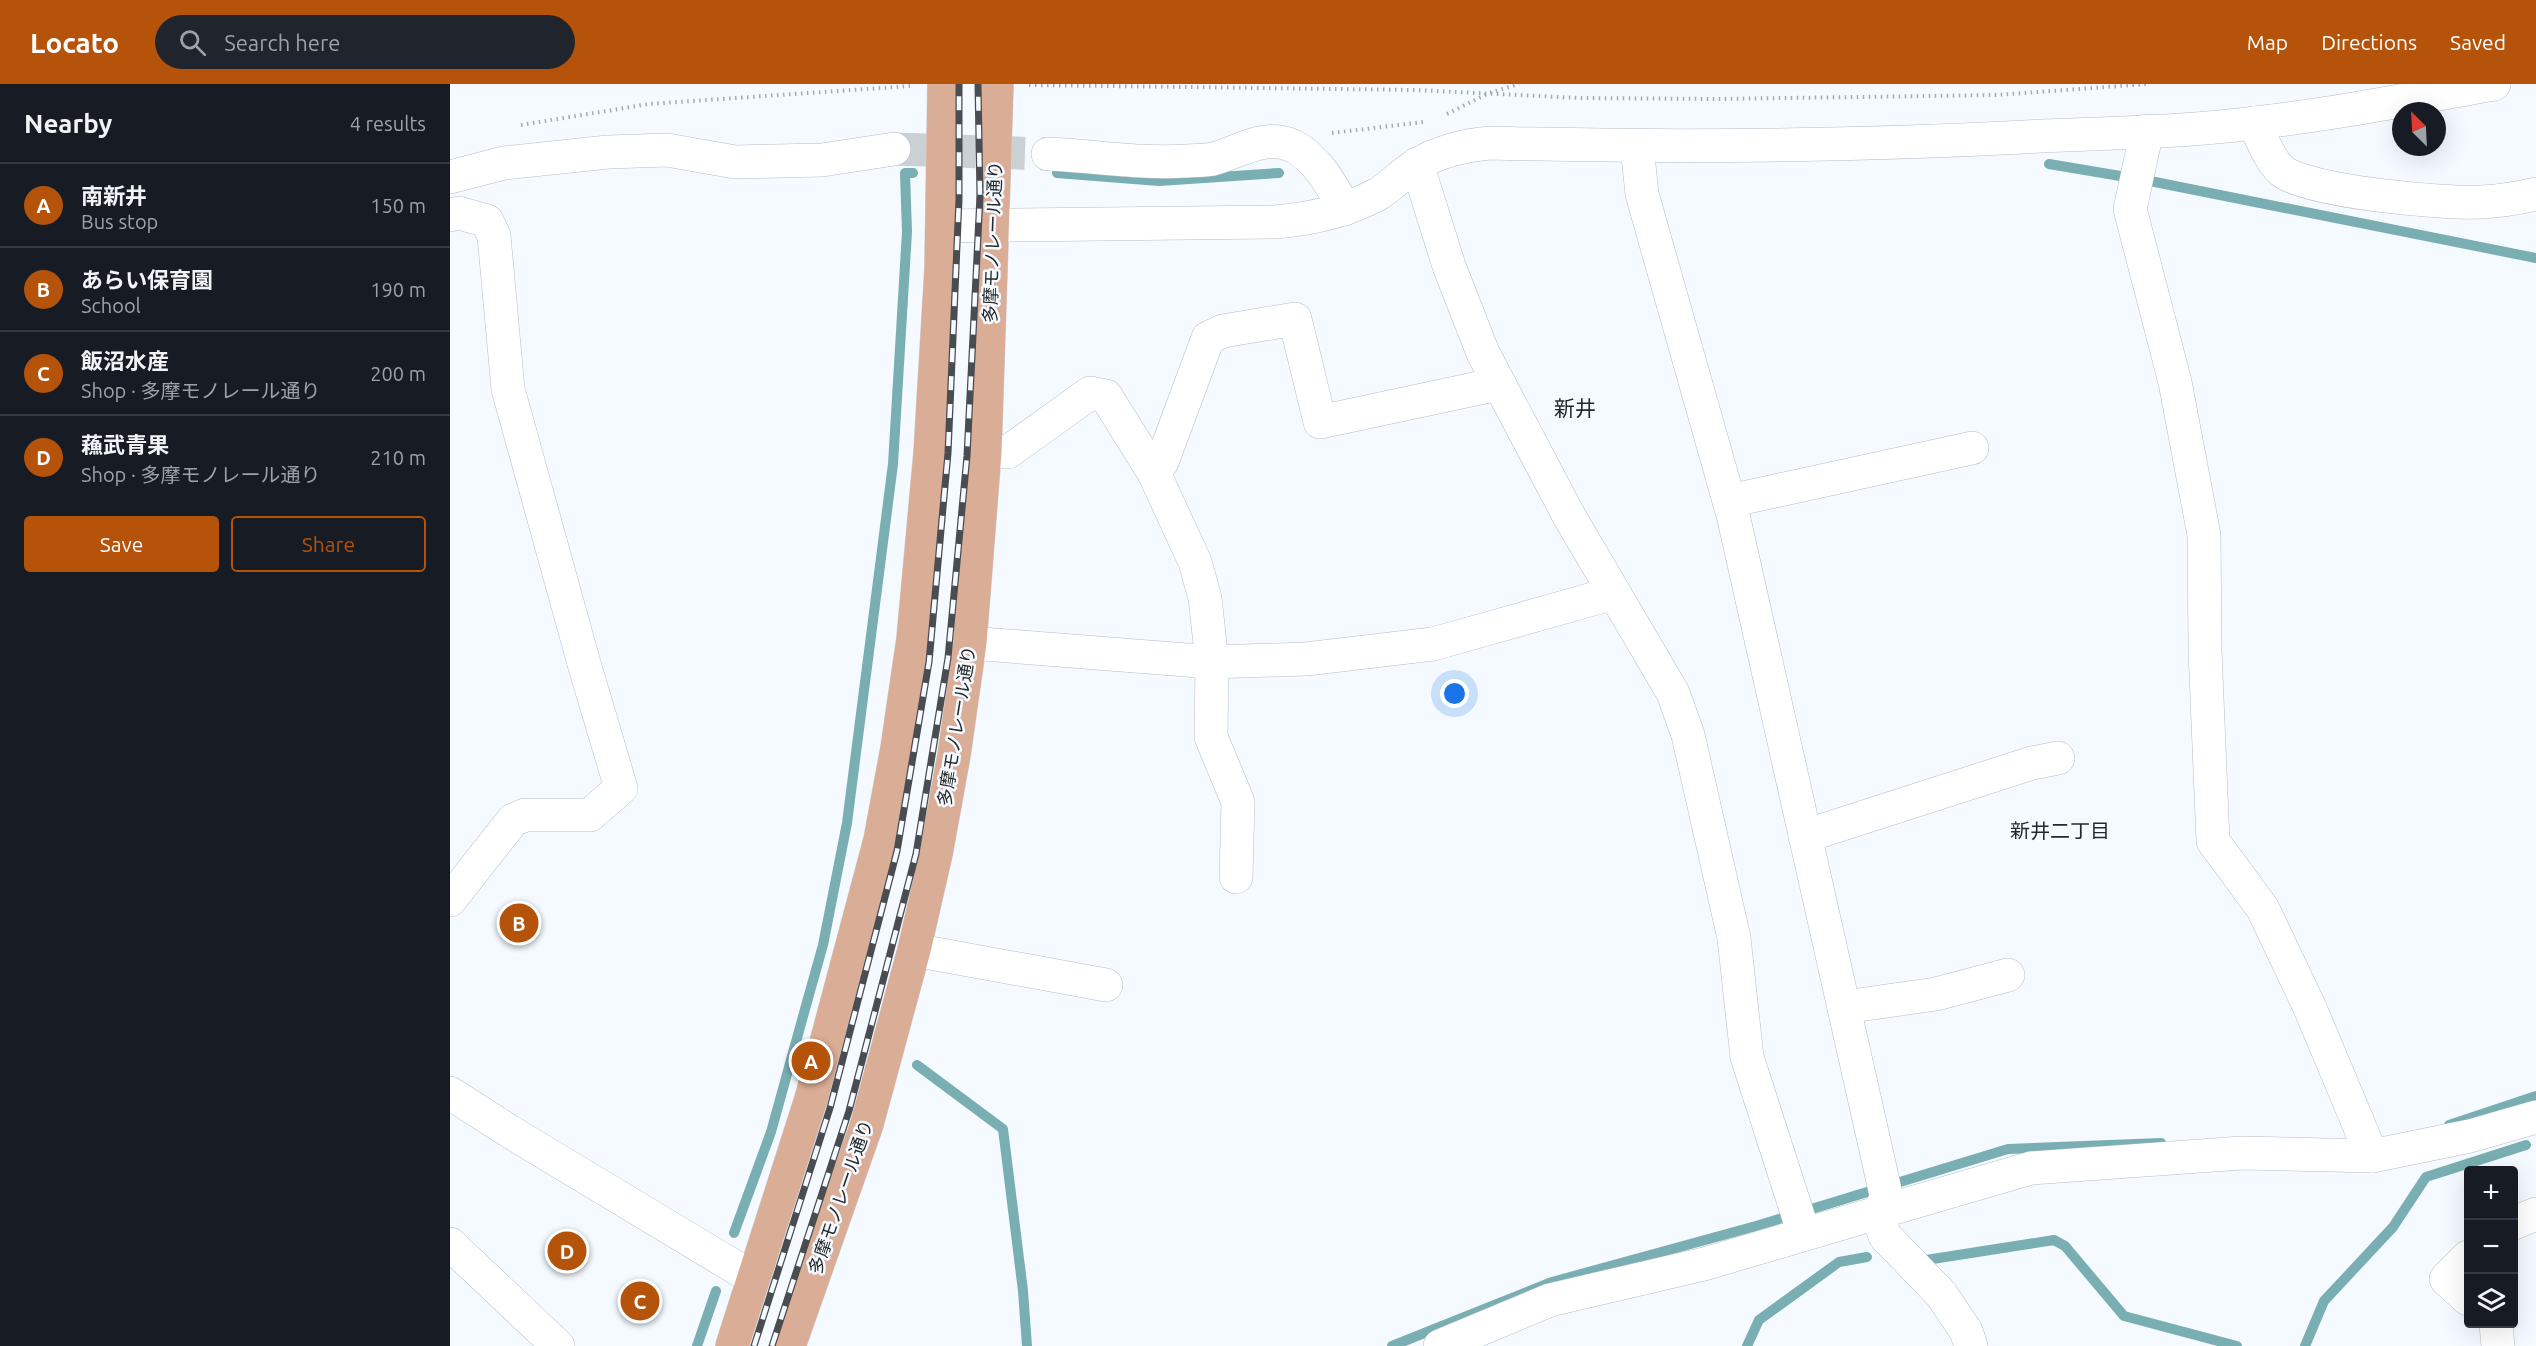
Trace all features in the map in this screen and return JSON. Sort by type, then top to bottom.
[{"type":"main road","points":[[732,1346],[812,1099],[880,840],[897,748],[913,639],[930,453],[942,226],[928,85]]},
{"type":"main road","name":"多摩モノレール通り","points":[[789,1346],[867,1124],[914,950],[936,854],[970,643],[985,452],[994,225],[1012,85]]},
{"type":"street","points":[[942,226],[1275,222],[1308,219],[1345,209],[1379,193],[1417,164],[1460,148],[1490,143],[1637,146],[1952,141],[2147,131],[2254,123],[2494,84]]},
{"type":"street","points":[[2254,123],[2281,170],[2294,177],[2362,192],[2456,202],[2482,202],[2536,194]]},
{"type":"street","points":[[2147,131],[2130,209],[2175,382],[2204,535],[2205,650],[2214,841],[2263,909],[2310,1008],[2368,1148]]},
{"type":"street","points":[[1048,154],[1169,162],[1213,159],[1244,146],[1267,141],[1292,146],[1313,161],[1328,178],[1345,209]]},
{"type":"street","points":[[1637,146],[1642,194],[1729,501],[1879,1162],[1885,1236],[1941,1293],[1966,1331],[1971,1346]]},
{"type":"street","points":[[454,175],[504,163],[608,152],[667,150],[735,162],[822,160],[894,149]]},
{"type":"street","points":[[1417,164],[1465,311],[1498,384],[1569,516],[1673,693],[1689,735],[1734,938],[1747,1056],[1799,1221]]},
{"type":"street","points":[[450,215],[459,213],[487,221],[494,236],[508,389],[621,789],[590,815],[525,815],[513,820],[450,900]]},
{"type":"street","points":[[1154,473],[1162,462],[1208,338],[1223,331],[1295,319],[1320,422],[1498,384]]},
{"type":"street","points":[[985,452],[1008,452],[1089,393],[1107,396],[1154,473],[1195,562],[1205,598],[1212,662],[1211,737],[1238,802],[1236,877]]},
{"type":"street","points":[[1729,501],[1972,448]]},
{"type":"street","points":[[970,643],[1212,662],[1306,659],[1432,644],[1614,593]]},
{"type":"street","points":[[1805,836],[2032,763],[2058,758]]},
{"type":"street","points":[[914,950],[1106,985]]},
{"type":"street","points":[[1844,1007],[1936,994],[2008,975]]},
{"type":"street","points":[[450,1093],[753,1278]]},
{"type":"street","points":[[1440,1346],[1550,1300],[1704,1264],[1799,1221],[1882,1206],[2031,1168],[2368,1148],[2470,1136],[2536,1117]]},
{"type":"street","points":[[2518,1221],[2536,1214]]},
{"type":"street","points":[[453,1252],[558,1346]]},
{"type":"street","points":[[2464,1262],[2446,1279],[2464,1295]]},
{"type":"street","points":[[2496,1328],[2498,1346]]},
{"type":"path","points":[[1444,115],[1489,93],[1519,84]]},
{"type":"path","points":[[1012,85],[1489,93],[1580,98],[1839,98],[2030,94],[2147,84]]},
{"type":"path","points":[[518,126],[589,112],[649,104],[928,85]]},
{"type":"path","points":[[1292,146],[1314,135],[1425,121]]},
{"type":"waterway","points":[[2049,164],[2150,181],[2536,258]]},
{"type":"waterway","points":[[734,1233],[771,1132],[823,945],[847,823],[893,464],[907,232],[905,173],[913,173]]},
{"type":"waterway","points":[[1057,173],[1159,181],[1279,173]]},
{"type":"waterway","points":[[917,1065],[1003,1129],[1023,1291],[1027,1346]]},
{"type":"waterway","points":[[2449,1125],[2536,1096]]},
{"type":"waterway","points":[[1392,1346],[1552,1282],[1756,1226],[2008,1149],[2161,1143]]},
{"type":"waterway","points":[[2305,1346],[2324,1301],[2393,1227],[2426,1177],[2526,1145]]},
{"type":"waterway","points":[[1926,1260],[2054,1240],[2065,1246],[2124,1316],[2237,1346]]},
{"type":"waterway","points":[[1747,1346],[1759,1320],[1839,1262],[1867,1257]]},
{"type":"waterway","points":[[697,1346],[716,1291]]},
{"type":"tunnel","points":[[894,149],[1048,154]]},
{"type":"railway","points":[[754,1346],[830,1108],[897,851],[929,662],[948,453],[959,199],[959,84]]},
{"type":"railway","points":[[772,1346],[849,1111],[916,854],[948,658],[967,456],[980,196],[978,84]]},
{"type":"place","name":"あらい保育園","points":[[519,923]]},
{"type":"place","name":"南新井","points":[[811,1061]]},
{"type":"place","name":"蘓武青果","points":[[567,1251]]},
{"type":"place","name":"飯沼水産","points":[[640,1301]]},
{"type":"district","name":"新井","points":[[1575,409]]},
{"type":"district","name":"新井二丁目","points":[[2060,831]]}]
